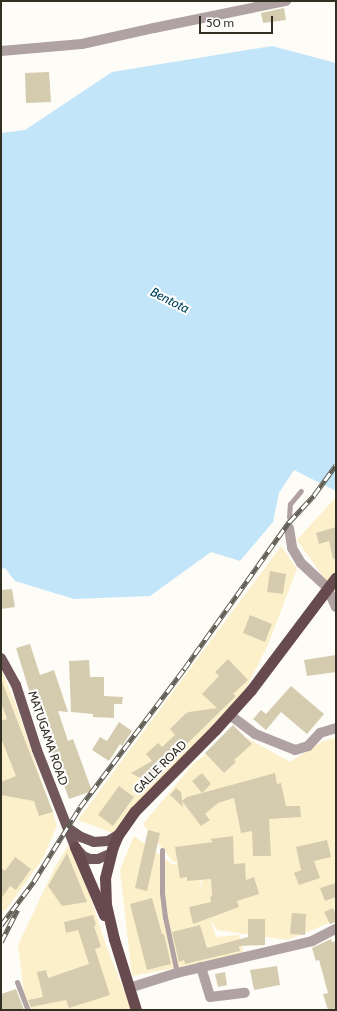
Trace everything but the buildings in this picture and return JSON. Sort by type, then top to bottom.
[{"type":"highway","name":"GALLE ROAD","points":[[136,1010],[108,916],[105,890],[106,872],[110,854],[118,835],[152,793],[230,715],[260,678],[336,577]]},
{"type":"highway","points":[[75,847],[114,939]]},
{"type":"main road","name":"MATUGAMA ROAD","points":[[1,658],[16,685],[39,756],[75,847]]},
{"type":"main road","points":[[68,828],[81,837],[94,842],[104,842],[118,835]]},
{"type":"main road","points":[[75,847],[83,856],[90,859],[98,859],[110,854]]},
{"type":"street","points":[[1,51],[82,44],[286,1]]},
{"type":"street","points":[[289,528],[292,548],[301,562],[327,587],[336,607]]},
{"type":"street","points":[[230,715],[255,734],[276,744],[295,750],[308,746],[320,733],[336,728]]},
{"type":"street","points":[[129,988],[176,973],[312,941],[336,929]]},
{"type":"street","points":[[201,967],[210,998],[245,993]]},
{"type":"lane","points":[[289,517],[290,504],[302,491]]},
{"type":"lane","points":[[162,850],[165,917],[176,973]]},
{"type":"lane","points":[[17,982],[28,1010]]},
{"type":"shaded area","points":[[336,497],[336,595],[297,540]]},
{"type":"shaded area","points":[[281,546],[297,569],[267,647],[242,696],[115,834],[78,820]]},
{"type":"shaded area","points":[[1,669],[16,705],[57,826],[43,858],[6,910],[1,912]]},
{"type":"shaded area","points":[[236,732],[290,762],[323,741],[336,738],[336,920],[288,940],[217,930],[211,920],[216,937],[239,935],[244,955],[132,976],[120,870],[134,836],[172,864],[199,862],[201,890],[204,858],[173,862],[143,824],[194,763]]},
{"type":"shaded area","points":[[69,845],[80,866],[107,948],[132,1010],[29,1010],[24,994],[18,945],[56,865]]},
{"type":"water","name":"Bentota","points":[[272,46],[336,63],[336,491],[294,470],[279,493],[273,522],[240,561],[211,552],[150,596],[74,599],[15,581],[5,568],[1,569],[1,133],[25,130],[112,72]]},
{"type":"railway","points":[[1,925],[34,881],[80,807],[184,669],[289,522],[314,495],[336,465]]},
{"type":"railway","points":[[1,942],[17,910]]}]
